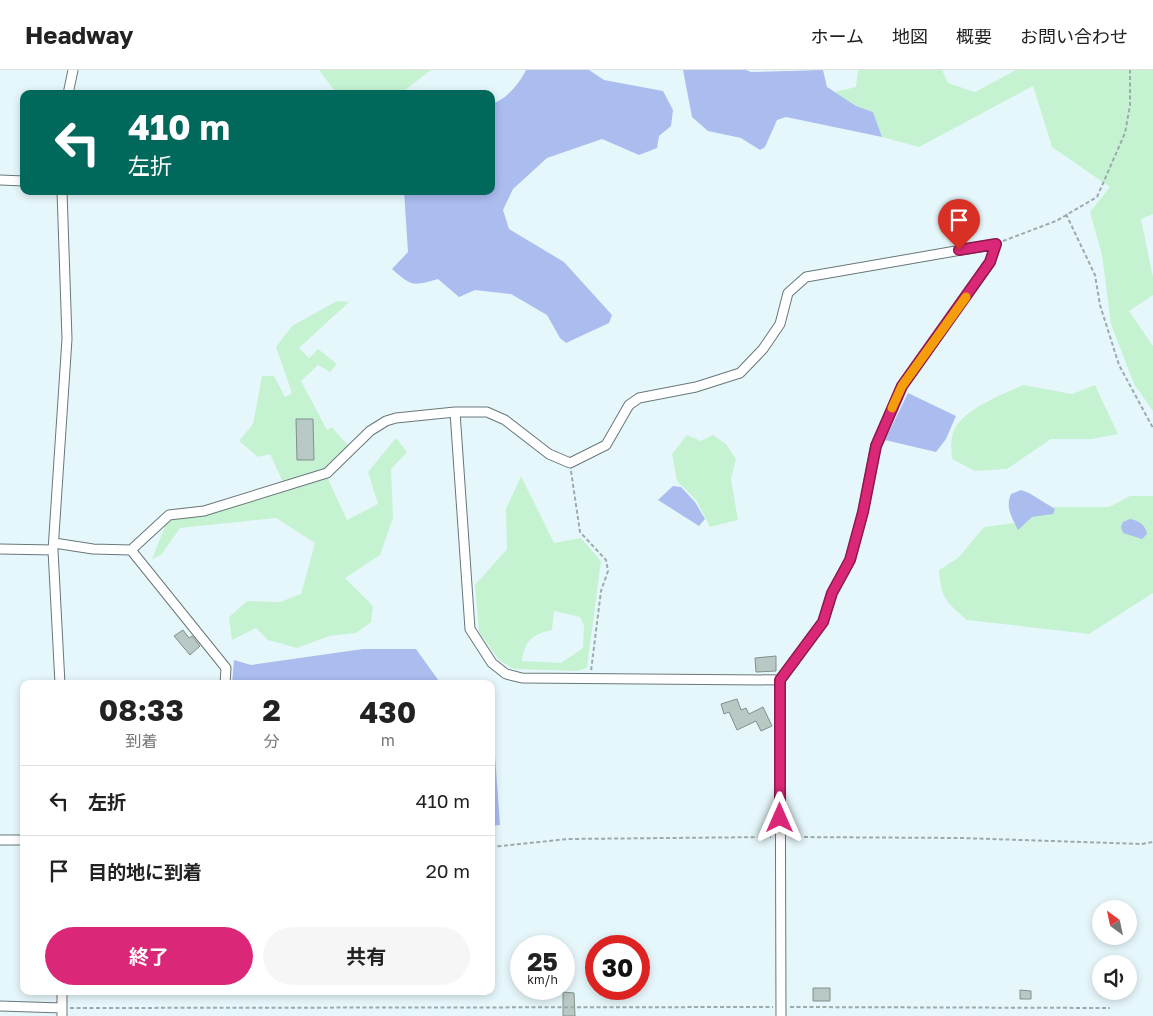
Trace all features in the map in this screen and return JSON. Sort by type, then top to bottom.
[{"type":"street","points":[[69,90],[73,70]]},
{"type":"street","points":[[0,180],[20,181]]},
{"type":"street","points":[[60,680],[53,547],[67,339],[62,195]]},
{"type":"street","points":[[2,549],[53,547],[131,550],[168,514],[204,511],[327,473],[370,431],[386,421],[455,412],[487,412],[505,420],[549,454],[570,464],[606,446],[629,405],[639,398],[696,387],[740,373],[763,349],[780,324],[788,293],[806,277],[996,244],[990,262],[902,386],[876,446],[863,512],[850,560],[832,593],[823,622],[780,680],[781,1011]]},
{"type":"street","points":[[455,412],[470,629],[492,663],[506,674],[522,678],[780,680]]},
{"type":"street","points":[[131,550],[226,668],[225,680]]},
{"type":"street","points":[[0,840],[20,840]]},
{"type":"street","points":[[0,1006],[62,1012],[62,995]]},
{"type":"path","points":[[996,244],[1056,221],[1097,197],[1125,133],[1130,105],[1130,70]]},
{"type":"path","points":[[1066,214],[1095,276],[1100,305],[1119,365],[1153,428]]},
{"type":"path","points":[[570,464],[580,532],[606,560],[608,571],[601,591],[590,678]]},
{"type":"path","points":[[495,846],[568,839],[780,837],[980,839],[1142,844],[1153,842]]},
{"type":"path","points":[[62,1012],[781,1011],[1110,1008]]},
{"type":"green space","points":[[319,70],[431,70],[405,90],[334,90]]},
{"type":"green space","points":[[858,70],[942,70],[948,83],[975,92],[1016,70],[1153,70],[1153,214],[1141,219],[1153,277],[1153,295],[1129,311],[1153,346],[1153,411],[1134,384],[1111,324],[1102,255],[1090,212],[1110,187],[1052,147],[1033,86],[919,147],[882,137],[873,112],[856,106],[834,92],[856,87]]},
{"type":"green space","points":[[337,301],[349,302],[299,348],[309,358],[318,349],[337,364],[330,372],[318,365],[301,381],[327,430],[332,427],[348,446],[328,479],[347,520],[378,504],[368,472],[396,438],[407,452],[391,469],[393,518],[380,555],[345,578],[373,606],[371,622],[356,633],[329,636],[297,648],[268,640],[256,628],[232,640],[229,617],[247,601],[280,602],[301,594],[315,543],[276,518],[180,528],[161,555],[152,559],[168,519],[287,491],[270,454],[258,457],[239,441],[253,424],[262,376],[274,376],[285,397],[292,393],[276,347],[292,326]]},
{"type":"green space","points":[[1023,385],[1072,394],[1095,385],[1118,434],[1092,439],[1051,439],[1007,469],[975,471],[952,459],[952,436],[962,419],[982,405]]},
{"type":"green space","points":[[687,435],[701,441],[713,435],[726,444],[736,459],[731,479],[738,520],[710,527],[696,500],[677,481],[672,454]]},
{"type":"green space","points":[[521,476],[554,543],[581,538],[601,561],[587,668],[576,671],[514,669],[499,660],[479,632],[475,585],[507,549],[506,509]],"holes":[[[554,611],[580,617],[584,626],[583,648],[561,663],[522,661],[523,654],[530,640],[539,634],[552,630]]]},
{"type":"green space","points":[[1130,496],[1153,496],[1153,593],[1089,634],[967,620],[946,599],[941,587],[939,570],[958,558],[984,527],[1021,522],[1043,507],[1109,507]]},
{"type":"water","points":[[526,70],[589,70],[604,80],[663,91],[673,110],[671,126],[659,136],[657,148],[639,155],[602,139],[547,158],[513,189],[503,210],[509,229],[564,262],[612,315],[609,323],[566,343],[560,338],[547,315],[511,294],[475,290],[459,297],[438,279],[418,284],[413,283],[404,279],[392,269],[408,252],[404,195],[495,195],[495,103],[512,91]]},
{"type":"water","points":[[683,70],[746,70],[751,72],[823,70],[827,87],[856,106],[873,112],[882,137],[786,117],[777,120],[765,147],[760,150],[741,138],[708,131],[692,117]]},
{"type":"water","points":[[908,393],[956,416],[946,439],[936,452],[885,440]]},
{"type":"water","points":[[673,486],[681,487],[695,502],[705,519],[699,526],[658,500]]},
{"type":"water","points":[[1021,490],[1055,509],[1053,514],[1032,517],[1018,530],[1010,512],[1009,499],[1011,494]]},
{"type":"water","points":[[1130,519],[1139,522],[1145,528],[1147,534],[1142,539],[1123,533],[1121,527],[1123,522]]},
{"type":"water","points":[[363,649],[416,649],[438,680],[232,680],[234,660],[251,665]]},
{"type":"water","points":[[495,756],[500,825],[495,826]]},
{"type":"building","points":[[296,419],[313,419],[314,460],[297,460]]},
{"type":"building","points":[[183,630],[189,638],[192,636],[200,646],[190,655],[174,636]]},
{"type":"building","points":[[776,656],[776,671],[756,672],[755,658]]},
{"type":"building","points":[[737,699],[741,710],[746,708],[749,714],[763,707],[772,726],[761,731],[756,721],[737,730],[729,712],[724,714],[721,704]]},
{"type":"building","points":[[813,988],[830,988],[830,1001],[813,1001]]},
{"type":"building","points":[[1020,990],[1031,991],[1031,999],[1020,999]]},
{"type":"building","points":[[563,1000],[574,1000],[575,1016],[563,1016]]},
{"type":"slow traffic","points":[[892,408],[902,386],[966,297]]},
{"type":"route","points":[[780,818],[780,680],[823,622],[832,593],[850,560],[863,512],[876,446],[902,386],[990,262],[996,244],[959,250]]}]
